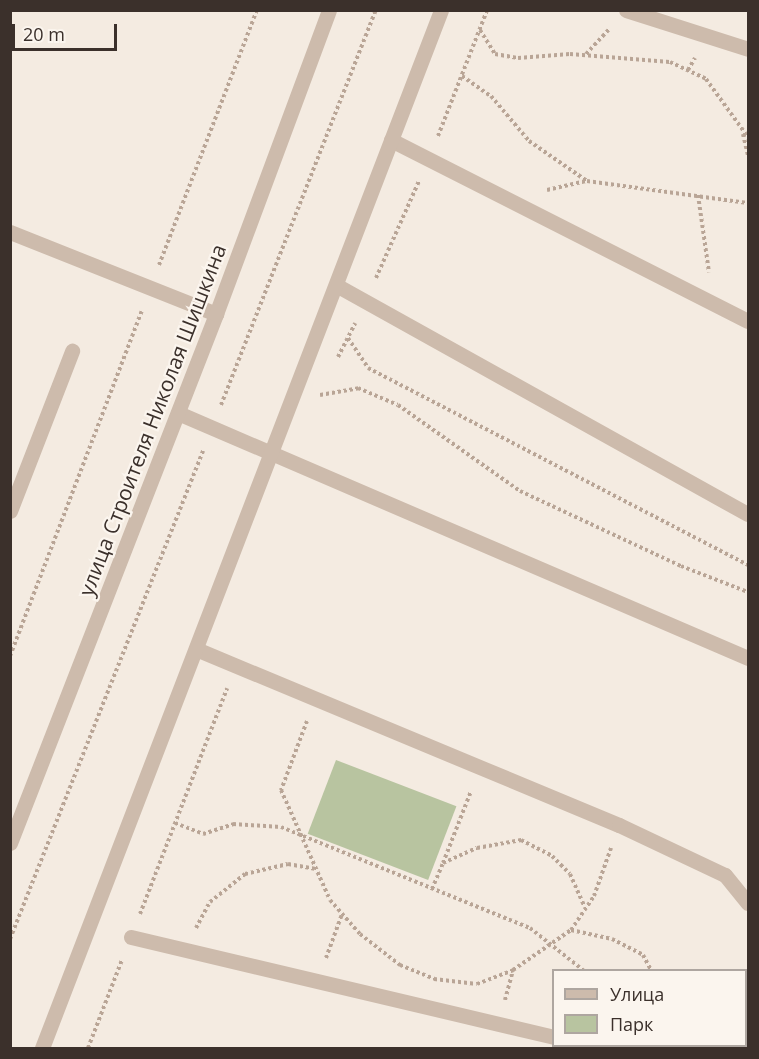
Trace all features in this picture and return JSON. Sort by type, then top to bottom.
[{"type":"street","name":"улица Строителя Николая Шишкина","points":[[10,843],[216,314],[329,10]]},
{"type":"street","points":[[42,1048],[441,10]]},
{"type":"street","points":[[626,10],[748,49]]},
{"type":"street","points":[[392,140],[748,321]]},
{"type":"street","points":[[10,232],[216,314]]},
{"type":"street","points":[[336,285],[748,514]]},
{"type":"street","points":[[10,511],[72,351]]},
{"type":"street","points":[[178,413],[748,658]]},
{"type":"street","points":[[196,649],[619,825],[725,875],[748,903]]},
{"type":"street","points":[[131,937],[552,1037]]},
{"type":"path","points":[[10,656],[257,10]]},
{"type":"path","points":[[10,939],[376,10]]},
{"type":"path","points":[[429,159],[487,10]]},
{"type":"path","points":[[585,55],[612,25]]},
{"type":"path","points":[[480,30],[495,54],[518,58],[585,55],[670,62],[706,79],[748,137]]},
{"type":"path","points":[[462,76],[491,96],[529,141],[587,181],[748,203]]},
{"type":"path","points":[[743,133],[748,156]]},
{"type":"path","points":[[698,195],[713,303]]},
{"type":"path","points":[[347,338],[368,368],[748,565]]},
{"type":"path","points":[[320,395],[358,388],[398,405],[520,491],[681,566],[748,592]]},
{"type":"path","points":[[88,1048],[236,665]]},
{"type":"path","points":[[314,697],[301,744],[281,790],[284,802],[304,837],[330,900],[360,934],[400,965],[434,980],[477,984],[513,970],[571,930],[594,896],[619,825]]},
{"type":"path","points":[[432,888],[482,768]]},
{"type":"path","points":[[175,824],[203,834],[233,824],[281,826],[530,928],[582,969]]},
{"type":"path","points":[[443,863],[477,848],[521,840],[552,856],[570,874],[586,908]]},
{"type":"path","points":[[192,951],[197,926],[210,902],[245,874],[288,864],[316,869]]},
{"type":"path","points":[[319,981],[342,914]]},
{"type":"path","points":[[571,930],[622,944],[643,955],[650,969]]},
{"type":"green space","points":[[336,760],[456,806],[428,880],[308,834]]}]
